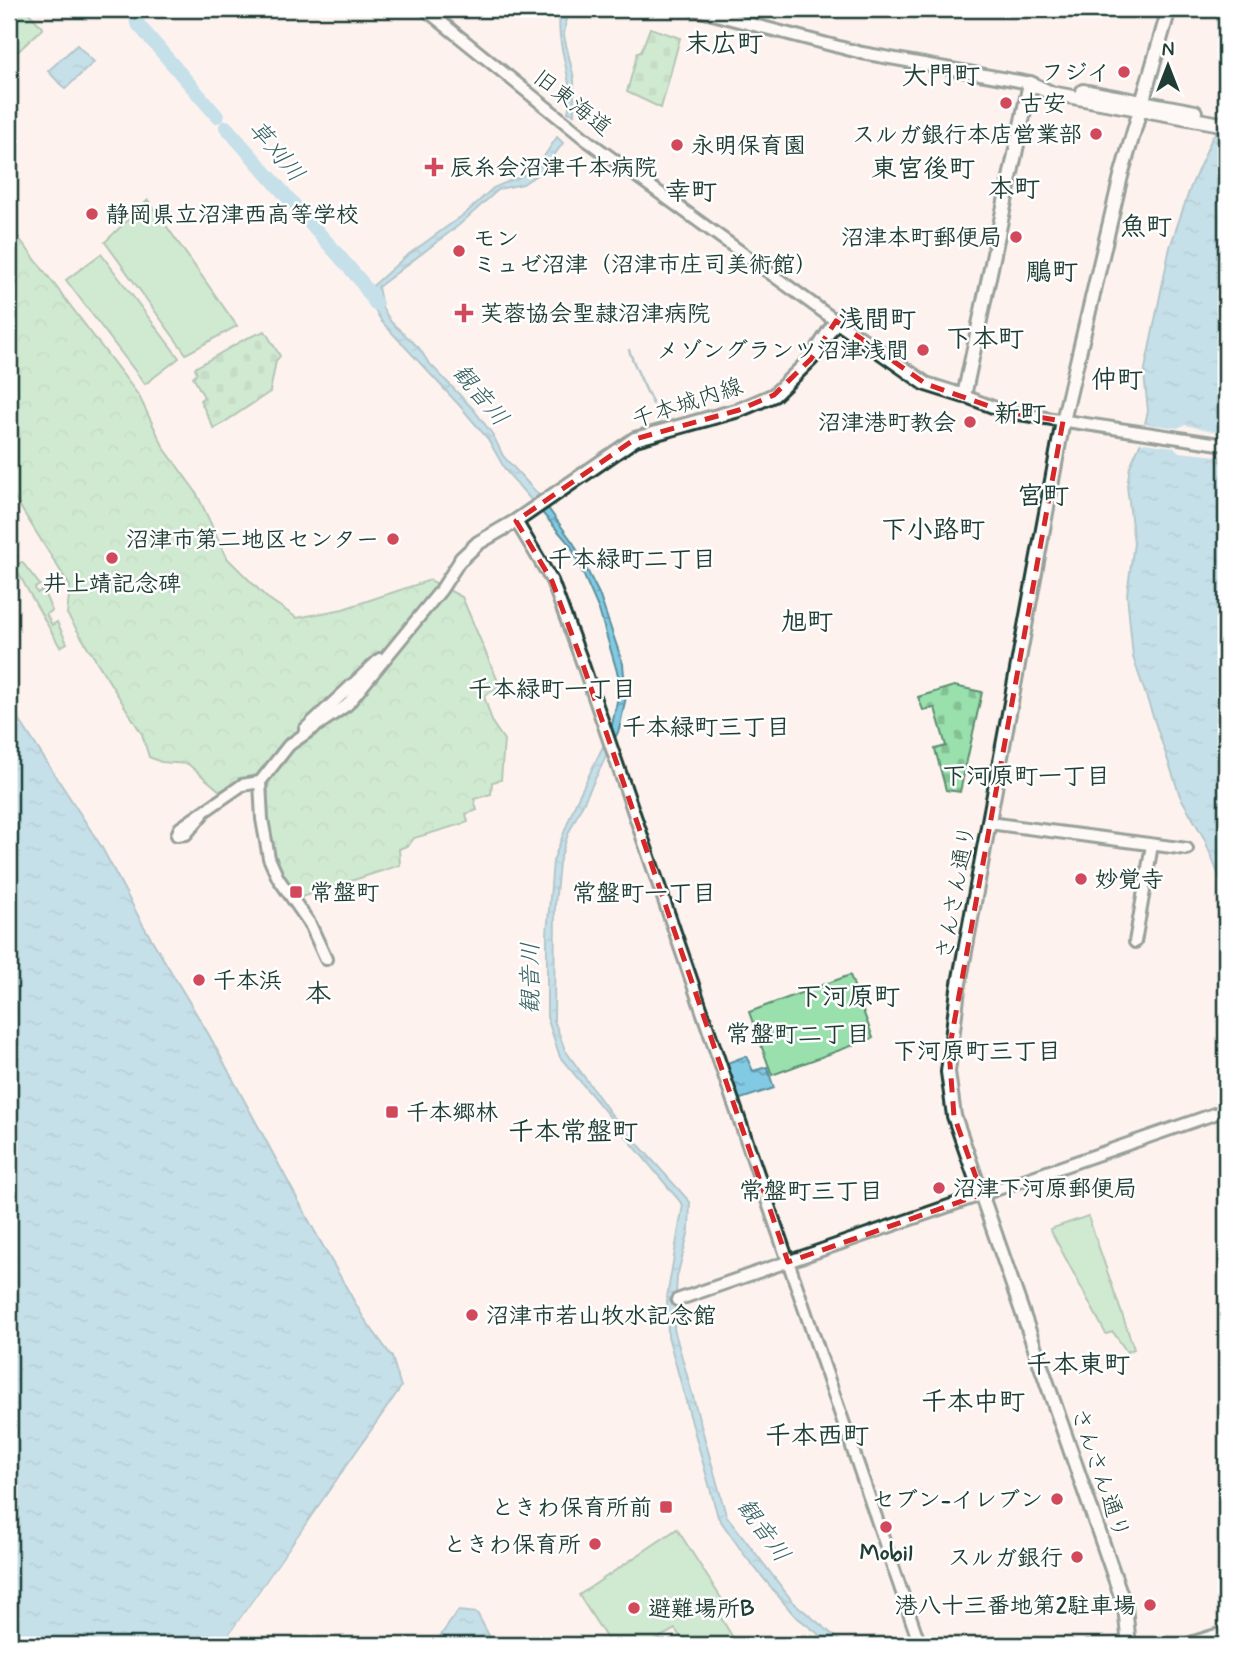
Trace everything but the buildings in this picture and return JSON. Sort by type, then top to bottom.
[{"type":"main road","name":"さんさん通り","points":[[1129,1645],[1125,1607],[954,1116],[948,1072],[958,989],[1063,421],[1141,106],[1169,9]]},
{"type":"main road","points":[[836,321],[926,384],[964,396],[1030,83],[1051,93],[1208,118],[1226,125]]},
{"type":"main road","points":[[1208,118],[1226,117]]},
{"type":"main road","name":"千本城内線","points":[[461,559],[478,543],[516,521],[635,439],[739,411],[774,395],[811,359],[836,321]]},
{"type":"street","name":"旧東海道","points":[[425,9],[588,141],[836,321]]},
{"type":"street","points":[[693,9],[862,53],[1030,83]]},
{"type":"street","points":[[964,396],[1006,412],[1226,445]]},
{"type":"street","points":[[516,521],[552,581],[607,734],[920,1645]]},
{"type":"street","points":[[326,959],[310,924],[278,878],[269,858],[262,819],[260,782],[278,756],[300,737],[366,668],[386,656],[461,559]]},
{"type":"street","points":[[202,815],[242,785],[260,782]]},
{"type":"street","points":[[989,823],[1187,849]]},
{"type":"street","points":[[1135,942],[1152,845]]},
{"type":"street","points":[[677,1300],[1226,1111]]},
{"type":"street","points":[[1184,1645],[1226,1632]]},
{"type":"highlighted area","points":[[836,321],[926,384],[1006,412],[1063,421],[949,1051],[954,1116],[982,1194],[788,1262],[581,659],[552,581],[516,521],[635,439],[739,410],[774,395],[811,359]]},
{"type":"green space","points":[[9,9],[25,9],[43,28],[9,60]]},
{"type":"green space","points":[[650,28],[680,38],[661,108],[627,92],[638,52],[641,52]]},
{"type":"green space","points":[[148,200],[237,326],[186,354],[105,242]]},
{"type":"green space","points":[[9,225],[139,396],[164,448],[196,492],[227,558],[266,597],[297,618],[343,609],[430,580],[462,597],[500,686],[484,696],[493,724],[504,740],[501,780],[492,782],[491,794],[474,799],[477,810],[466,814],[468,822],[414,838],[409,845],[399,849],[400,865],[298,898],[282,872],[272,842],[267,812],[269,781],[249,778],[220,791],[188,764],[161,762],[149,757],[142,734],[67,614],[70,586],[9,489]]},
{"type":"green space","points":[[101,254],[179,358],[145,384],[66,280]]},
{"type":"green space","points":[[265,331],[280,356],[276,361],[270,392],[214,429],[200,400],[204,397],[193,377],[197,373],[195,368],[245,339]]},
{"type":"green space","points":[[12,547],[18,557],[14,561],[16,565],[22,562],[40,585],[35,588],[37,593],[43,590],[52,611],[46,614],[52,625],[57,622],[67,643],[60,647],[9,557],[9,549]]},
{"type":"green space","points":[[954,686],[982,692],[960,792],[946,790],[935,749],[946,746],[935,708],[923,710],[918,697]]},
{"type":"green space","points":[[850,975],[873,1038],[772,1075],[749,1012]]},
{"type":"green space","points":[[1088,1216],[1134,1349],[1127,1352],[1113,1332],[1106,1334],[1050,1229]]},
{"type":"green space","points":[[677,1529],[728,1609],[718,1613],[735,1641],[728,1645],[686,1645],[675,1629],[646,1645],[611,1645],[579,1595]]},
{"type":"water","points":[[561,9],[567,9],[564,36],[574,78],[574,114],[568,112],[569,86],[559,22]]},
{"type":"water","points":[[77,45],[94,62],[65,89],[48,71]]},
{"type":"water","points":[[1226,115],[1226,894],[1204,838],[1180,796],[1133,657],[1127,594],[1134,543],[1127,486],[1130,466],[1140,444],[1148,411],[1144,374],[1170,247],[1191,186],[1212,138]]},
{"type":"water","points":[[557,137],[563,143],[542,171],[523,184],[499,189],[459,225],[378,287],[382,307],[391,322],[419,348],[428,362],[473,409],[493,435],[503,456],[537,493],[574,544],[599,594],[623,664],[626,697],[619,730],[568,834],[559,863],[555,905],[554,1020],[565,1050],[611,1114],[690,1202],[689,1230],[677,1277],[674,1329],[726,1515],[793,1602],[845,1645],[833,1645],[794,1615],[746,1557],[718,1517],[668,1336],[667,1297],[683,1205],[560,1057],[547,1017],[547,934],[553,861],[576,802],[611,730],[619,692],[618,675],[599,610],[571,546],[506,471],[488,439],[382,322],[365,293],[405,257],[466,213],[493,188],[535,170]]},
{"type":"water","points":[[9,704],[101,846],[143,925],[209,1035],[363,1317],[392,1357],[401,1387],[222,1645],[9,1645]]},
{"type":"water","points":[[746,1056],[753,1071],[767,1067],[774,1088],[741,1099],[727,1063]]},
{"type":"water","points":[[458,1611],[477,1613],[494,1645],[434,1645]]},
{"type":"pier","points":[[1140,423],[1177,428],[1185,425],[1226,434],[1226,457],[1179,452],[1174,447],[1137,442]]},
{"type":"pier","points":[[404,1385],[404,1389],[226,1645],[222,1645]]},
{"type":"waterway","name":"草刈川","points":[[135,9],[137,23],[217,116]]},
{"type":"waterway","name":"草刈川","points":[[226,127],[360,280],[376,304]]},
{"type":"waterway","points":[[629,350],[653,404]]},
{"type":"place","name":"フジイ","points":[[1124,72]]},
{"type":"place","name":"古安","points":[[1006,103]]},
{"type":"place","name":"スルガ銀行本店営業部","points":[[1096,134]]},
{"type":"place","name":"永明保育園","points":[[677,145]]},
{"type":"place","name":"辰糸会沼津千本病院","points":[[434,167]]},
{"type":"place","name":"静岡県立沼津西高等学校","points":[[92,214]]},
{"type":"place","name":"沼津本町郵便局","points":[[1016,237]]},
{"type":"place","name":"モン ミュゼ沼津（沼津市庄司美術館）","points":[[459,251]]},
{"type":"place","name":"芙蓉協会聖隷沼津病院","points":[[464,313]]},
{"type":"place","name":"メゾングランツ沼津浅間","points":[[923,350]]},
{"type":"place","name":"沼津港町教会","points":[[970,422]]},
{"type":"place","name":"沼津市第二地区センター","points":[[393,539]]},
{"type":"place","name":"井上靖記念碑","points":[[112,558]]},
{"type":"place","name":"妙覚寺","points":[[1081,879]]},
{"type":"place","name":"常盤町","points":[[296,892]]},
{"type":"place","name":"千本浜","points":[[199,980]]},
{"type":"place","name":"千本郷林","points":[[392,1112]]},
{"type":"place","name":"沼津下河原郵便局","points":[[939,1188]]},
{"type":"place","name":"沼津市若山牧水記念館","points":[[472,1315]]},
{"type":"place","name":"セブン-イレブン","points":[[1057,1499]]},
{"type":"place","name":"ときわ保育所前","points":[[666,1507]]},
{"type":"place","name":"Mobil","points":[[886,1527]]},
{"type":"place","name":"ときわ保育所","points":[[595,1544]]},
{"type":"place","name":"スルガ銀行","points":[[1077,1557]]},
{"type":"place","name":"港八十三番地第2駐車場","points":[[1150,1605]]},
{"type":"place","name":"避難場所B","points":[[634,1608]]},
{"type":"district","name":"末広町","points":[[724,43]]},
{"type":"district","name":"大門町","points":[[941,75]]},
{"type":"district","name":"東宮後町","points":[[923,168]]},
{"type":"district","name":"本町","points":[[1014,188]]},
{"type":"district","name":"幸町","points":[[691,191]]},
{"type":"district","name":"魚町","points":[[1146,226]]},
{"type":"district","name":"鵰町","points":[[1052,271]]},
{"type":"district","name":"浅間町","points":[[877,319]]},
{"type":"district","name":"下本町","points":[[985,338]]},
{"type":"district","name":"仲町","points":[[1117,379]]},
{"type":"district","name":"新町","points":[[1020,413]]},
{"type":"district","name":"宮町","points":[[1043,495]]},
{"type":"district","name":"下小路町","points":[[933,529]]},
{"type":"district","name":"千本緑町二丁目","points":[[632,559]]},
{"type":"district","name":"旭町","points":[[807,621]]},
{"type":"district","name":"千本緑町一丁目","points":[[552,689]]},
{"type":"district","name":"千本緑町三丁目","points":[[706,727]]},
{"type":"district","name":"下河原町一丁目","points":[[1026,776]]},
{"type":"district","name":"常盤町一丁目","points":[[644,893]]},
{"type":"district","name":"本","points":[[318,993]]},
{"type":"district","name":"下河原町","points":[[848,996]]},
{"type":"district","name":"常盤町二丁目","points":[[798,1034]]},
{"type":"district","name":"下河原町三丁目","points":[[977,1051]]},
{"type":"district","name":"千本常盤町","points":[[573,1131]]},
{"type":"district","name":"常盤町三丁目","points":[[811,1191]]},
{"type":"district","name":"千本東町","points":[[1078,1364]]},
{"type":"district","name":"千本中町","points":[[973,1401]]},
{"type":"district","name":"千本西町","points":[[817,1435]]},
{"type":"water label","name":"観音川","points":[[481,395]]},
{"type":"water label","name":"観音川","points":[[530,978]]},
{"type":"water label","name":"観音川","points":[[764,1530]]}]
